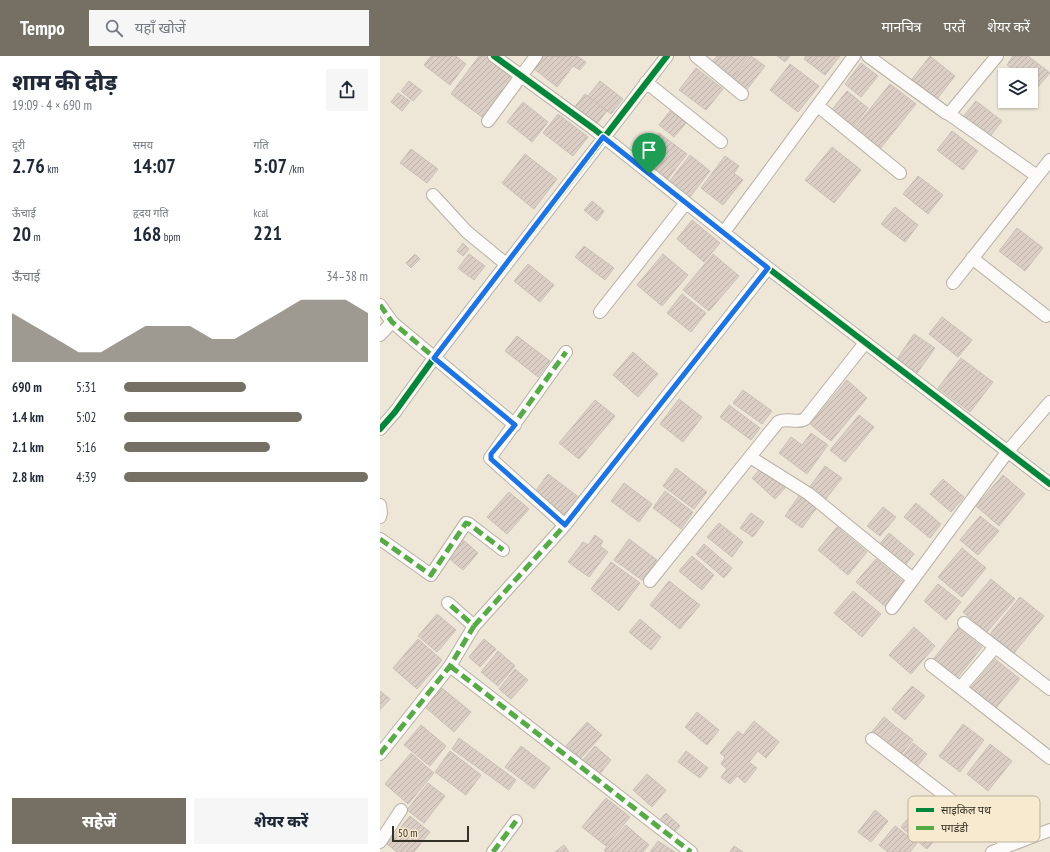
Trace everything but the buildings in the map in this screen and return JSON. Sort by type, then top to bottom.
[{"type":"street","points":[[494,56],[603,137],[685,204],[724,232],[865,343],[1050,484]]},
{"type":"street","points":[[488,121],[536,56]]},
{"type":"street","points":[[380,429],[395,412],[434,358],[667,56]]},
{"type":"street","points":[[696,56],[742,94]]},
{"type":"street","points":[[724,232],[854,56]]},
{"type":"street","points":[[868,56],[946,113],[1038,176]]},
{"type":"street","points":[[949,114],[996,56]]},
{"type":"street","points":[[646,82],[721,142]]},
{"type":"street","points":[[818,106],[900,173]]},
{"type":"street","points":[[953,283],[1050,160]]},
{"type":"street","points":[[433,195],[455,221],[506,264]]},
{"type":"street","points":[[600,312],[685,204]]},
{"type":"street","points":[[972,258],[1046,316]]},
{"type":"street","points":[[380,754],[450,666],[474,626],[565,525],[768,268]]},
{"type":"street","points":[[380,305],[392,322],[515,425]]},
{"type":"street","points":[[380,335],[392,322]]},
{"type":"street","points":[[650,582],[778,422],[786,419],[800,421],[805,419],[865,343]]},
{"type":"street","points":[[565,525],[491,459],[491,454],[515,425],[566,352]]},
{"type":"street","points":[[892,608],[1008,451],[1050,402]]},
{"type":"street","points":[[750,457],[809,494],[913,579]]},
{"type":"street","points":[[380,505],[380,517]]},
{"type":"street","points":[[380,539],[431,575],[466,523],[503,550]]},
{"type":"street","points":[[448,603],[474,626]]},
{"type":"street","points":[[964,623],[1050,689]]},
{"type":"street","points":[[961,688],[995,647]]},
{"type":"street","points":[[931,665],[1050,758]]},
{"type":"street","points":[[450,666],[691,852]]},
{"type":"street","points":[[872,739],[946,796]]},
{"type":"street","points":[[380,842],[401,810]]},
{"type":"street","points":[[493,852],[516,821]]},
{"type":"street","points":[[1040,834],[1050,830]]},
{"type":"street","points":[[1005,842],[1009,845]]},
{"type":"street","points":[[992,852],[1017,842]]},
{"type":"marked path","points":[[474,626],[565,525],[768,268]]},
{"type":"marked path","points":[[380,305],[392,322],[515,425]]},
{"type":"marked path","points":[[565,525],[490,458],[566,352]]},
{"type":"marked path","points":[[380,539],[431,575],[466,523],[503,550]]},
{"type":"marked path","points":[[380,754],[450,666],[474,626],[448,603]]},
{"type":"marked path","points":[[450,666],[691,852]]},
{"type":"marked path","points":[[493,852],[516,821]]},
{"type":"cycle path","points":[[494,56],[594,129],[768,268],[1050,484]]},
{"type":"cycle path","points":[[380,429],[395,412],[434,358],[667,56]]},
{"type":"route","points":[[603,137],[649,174],[685,204],[724,232],[768,268],[565,525],[490,458],[491,454],[515,425],[434,358],[603,137]]}]
